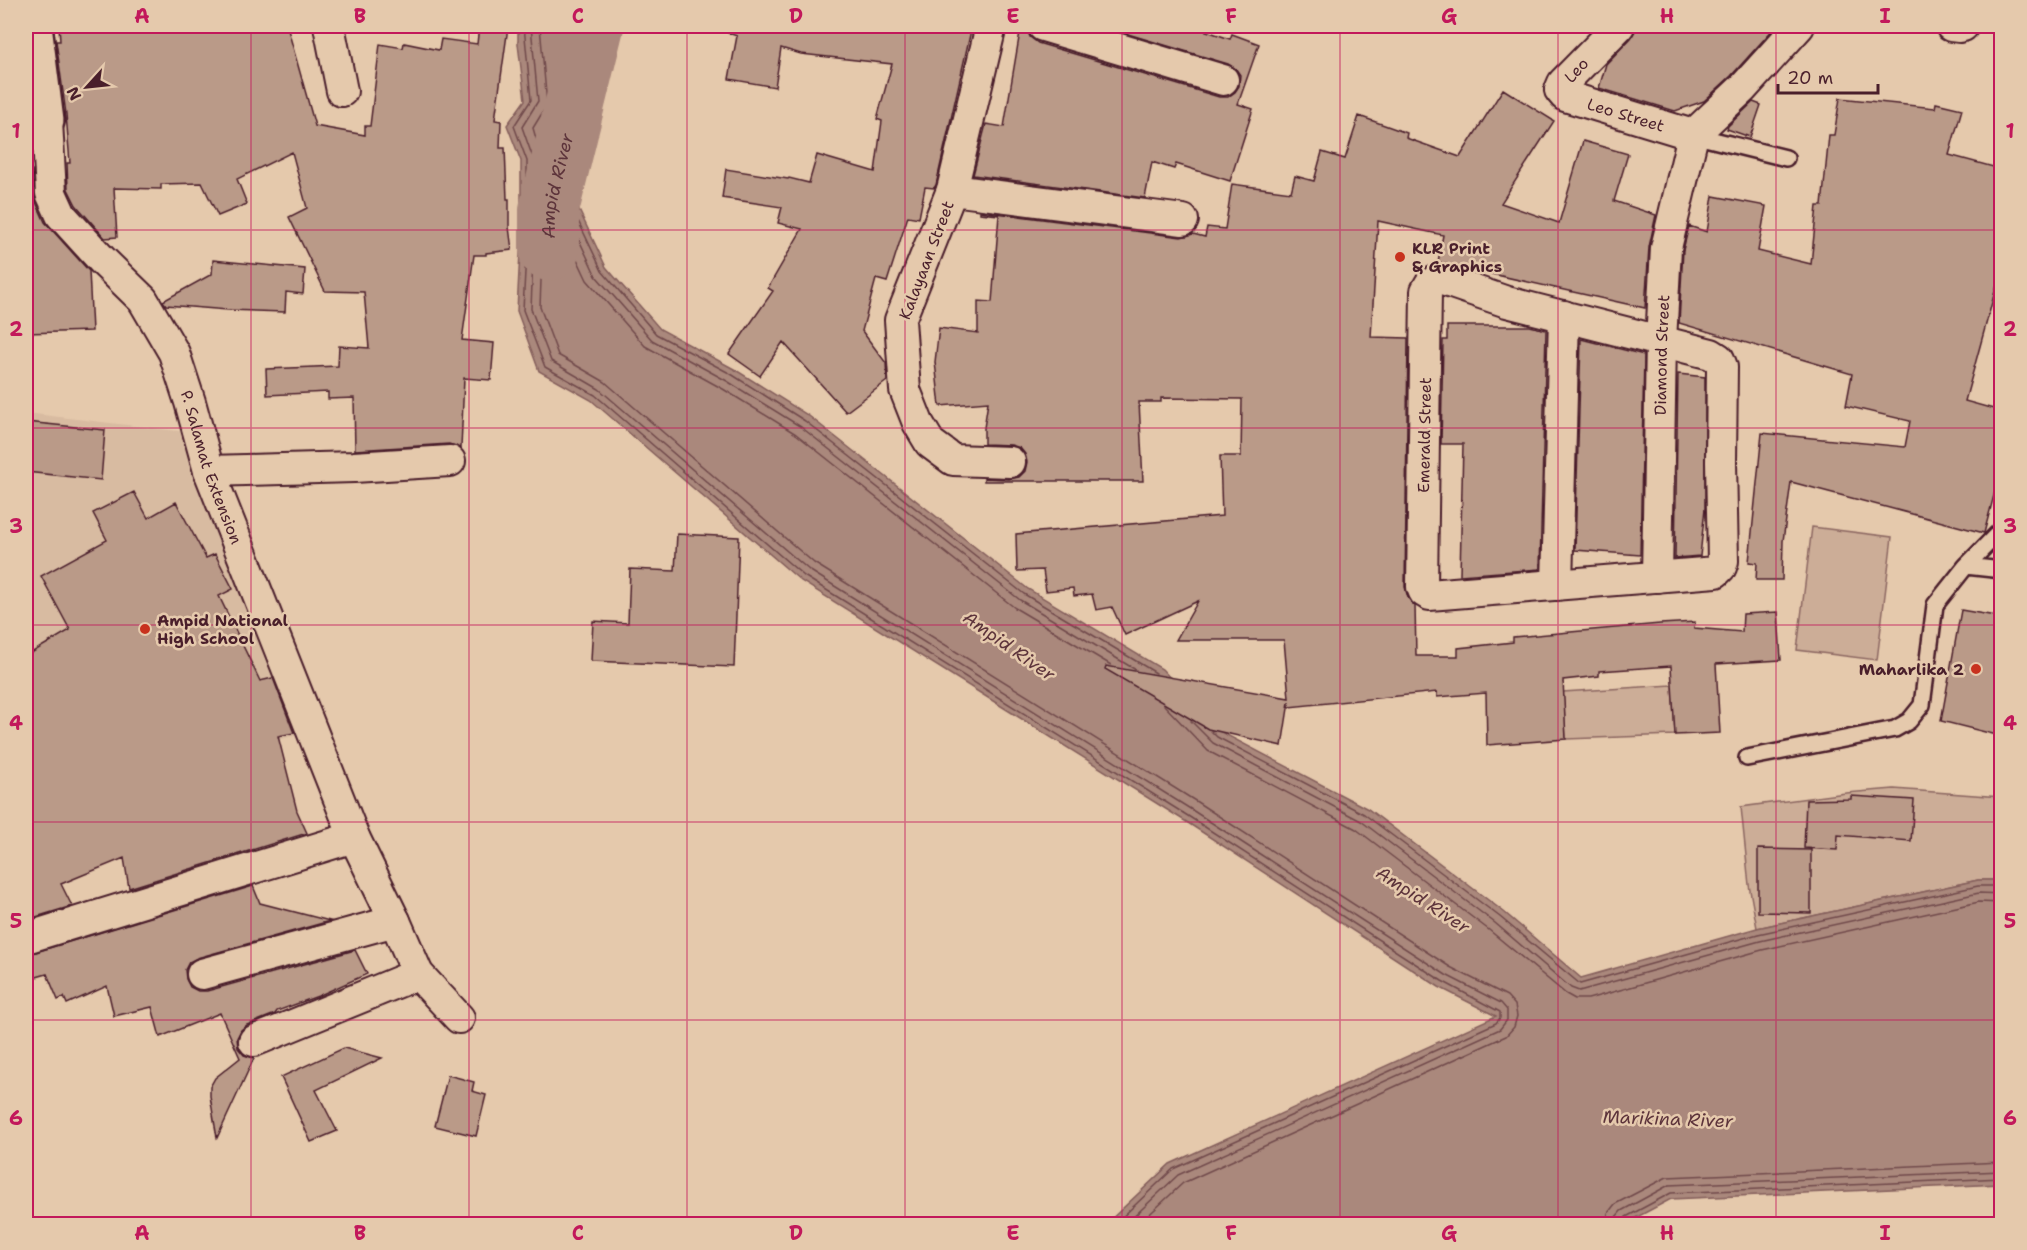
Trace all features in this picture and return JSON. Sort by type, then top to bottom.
[{"type":"street","points":[[35,26],[36,126]]},
{"type":"street","points":[[329,26],[342,91]]},
{"type":"street","name":"Kalayaan Street","points":[[991,26],[952,190],[900,320],[904,390],[918,423],[930,443],[953,460],[1010,462]]},
{"type":"street","points":[[1043,26],[1223,80]]},
{"type":"street","name":"Leo","points":[[1560,90],[1563,83],[1619,26]]},
{"type":"street","points":[[1693,135],[1743,88],[1799,26]]},
{"type":"street","points":[[1951,26],[1963,26]]},
{"type":"street","name":"Leo Street","points":[[1560,90],[1565,96],[1693,135]]},
{"type":"street","name":"P. Salamat Extension","points":[[36,126],[51,193],[61,215],[143,300],[174,353],[209,471],[354,837],[418,974]]},
{"type":"street","name":"Diamond Street","points":[[1657,577],[1660,340],[1666,248],[1693,135]]},
{"type":"street","points":[[952,190],[1183,220]]},
{"type":"street","name":"Emerald Street","points":[[1557,585],[1429,594],[1424,592],[1422,587],[1426,291],[1430,284],[1440,279],[1507,302],[1564,316]]},
{"type":"street","points":[[1564,316],[1660,340],[1711,354],[1719,359],[1722,367],[1723,561],[1721,567],[1716,572],[1557,585],[1564,316]]},
{"type":"street","points":[[209,471],[354,467],[450,460]]},
{"type":"street","points":[[26,938],[354,837]]},
{"type":"street","points":[[202,974],[395,921]]},
{"type":"street","points":[[254,1041],[418,974],[459,1017]]},
{"type":"lane","points":[[1693,135],[1786,158]]},
{"type":"lane","points":[[1747,758],[1895,729],[1909,721],[1922,705],[1935,605],[1966,566],[2001,529]]},
{"type":"lane","points":[[1966,566],[2001,570]]},
{"type":"shaded area","name":"Ampid National High School","points":[[26,413],[194,433],[302,734],[26,802]]},
{"type":"shaded area","points":[[1812,527],[1892,537],[1877,660],[1797,650]]},
{"type":"shaded area","points":[[1672,685],[1675,735],[1566,739],[1563,692]]},
{"type":"shaded area","points":[[1894,789],[2001,797],[2001,880],[1978,880],[1757,928],[1749,885],[1741,807]]},
{"type":"water","name":"Marikina River","points":[[518,26],[596,26],[559,168],[606,267],[660,329],[734,369],[809,416],[1028,589],[1162,669],[1219,731],[1368,809],[1504,912],[1581,978],[1757,928],[1978,880],[2001,880],[2001,1184],[1671,1199],[1624,1224],[1106,1224],[1170,1164],[1496,1016],[1439,987],[1185,821],[801,581],[591,400],[539,371],[517,311],[521,232],[521,161],[507,125],[525,100]]},
{"type":"building","points":[[59,26],[287,26],[315,126],[365,135],[365,126],[370,126],[380,44],[403,48],[404,43],[439,50],[441,39],[477,44],[479,26],[508,27],[495,120],[501,121],[500,148],[505,148],[512,250],[474,255],[462,340],[494,343],[491,380],[464,378],[461,448],[449,444],[355,450],[354,398],[328,399],[328,392],[267,395],[266,369],[338,366],[339,346],[369,348],[364,292],[325,291],[289,217],[307,208],[292,152],[237,179],[247,204],[218,216],[202,183],[161,184],[161,189],[114,188],[117,237],[105,238],[76,205],[68,189],[67,163],[70,163],[56,41],[60,41]]},
{"type":"building","points":[[729,26],[972,26],[936,185],[934,188],[925,187],[919,218],[908,216],[887,282],[876,279],[862,331],[886,363],[887,381],[846,412],[783,342],[760,376],[729,354],[773,291],[768,288],[802,229],[778,223],[782,207],[722,198],[726,169],[809,183],[817,155],[875,172],[882,121],[877,119],[892,64],[801,54],[781,48],[775,87],[729,79],[737,36],[728,33]]},
{"type":"building","points":[[1021,26],[1026,26],[1030,37],[1038,43],[1219,97],[1228,97],[1239,86],[1240,75],[1228,64],[1101,26],[1192,26],[1230,39],[1232,34],[1259,44],[1238,104],[1253,109],[1230,181],[1176,164],[1174,169],[1152,162],[1145,198],[973,175],[986,124],[1004,127]]},
{"type":"building","points":[[1636,26],[1776,26],[1731,76],[1704,101],[1675,111],[1599,88],[1606,64],[1631,38]]},
{"type":"building","points":[[1503,89],[1554,121],[1501,203],[1559,223],[1583,141],[1628,154],[1614,201],[1656,215],[1649,247],[1645,308],[1438,262],[1443,235],[1378,221],[1371,337],[1408,338],[1405,587],[1408,598],[1415,606],[1416,656],[1458,656],[1458,648],[1513,642],[1513,637],[1660,624],[1695,622],[1694,628],[1742,632],[1743,614],[1778,612],[1781,660],[1716,664],[1720,733],[1675,735],[1671,666],[1599,671],[1599,676],[1563,680],[1566,739],[1487,745],[1486,693],[1437,697],[1437,692],[1289,707],[1289,702],[1282,746],[1208,729],[1105,669],[1106,666],[1289,698],[1284,640],[1176,640],[1198,601],[1125,635],[1112,607],[1096,610],[1092,594],[1074,596],[1073,588],[1046,591],[1043,570],[1017,571],[1016,534],[1222,516],[1220,456],[1241,456],[1242,399],[1161,398],[1161,402],[1139,402],[1143,481],[984,481],[984,478],[1019,477],[1025,471],[1027,462],[1025,454],[1020,448],[1011,445],[984,444],[988,402],[940,406],[935,362],[939,328],[978,333],[978,301],[992,302],[999,215],[980,213],[980,211],[1181,237],[1193,234],[1205,237],[1207,227],[1225,229],[1232,184],[1291,192],[1295,176],[1314,181],[1322,152],[1345,159],[1359,116],[1407,133],[1406,138],[1460,157]]},
{"type":"building","points":[[1840,98],[1935,108],[1936,103],[1962,109],[1949,155],[2001,169],[2001,285],[1997,284],[1965,401],[2001,411],[2001,469],[1984,533],[1791,482],[1783,541],[1782,580],[1756,580],[1757,563],[1749,562],[1762,433],[1905,447],[1910,421],[1846,406],[1852,374],[1679,323],[1683,250],[1689,226],[1707,232],[1713,196],[1766,206],[1758,251],[1811,264],[1817,206],[1822,206],[1829,135],[1834,135]]},
{"type":"building","points":[[1753,102],[1761,105],[1750,137],[1727,129],[1728,126]]},
{"type":"building","points":[[32,170],[35,200],[45,222],[89,271],[92,331],[26,333],[26,171]]},
{"type":"building","points":[[213,260],[305,269],[303,294],[286,292],[285,312],[166,305],[163,301],[212,274]]},
{"type":"building","points":[[1447,326],[1530,326],[1546,330],[1540,569],[1460,575],[1463,444],[1441,444],[1443,340],[1447,340]]},
{"type":"building","points":[[1581,339],[1644,355],[1640,555],[1575,550]]},
{"type":"building","points":[[1678,374],[1705,377],[1705,508],[1700,556],[1675,558]]},
{"type":"building","points":[[26,422],[105,430],[101,480],[26,472]]},
{"type":"building","name":"Ampid National High School","points":[[134,492],[148,518],[176,502],[206,558],[215,554],[233,589],[219,596],[260,681],[273,678],[294,733],[278,736],[297,811],[307,833],[129,888],[124,858],[61,884],[72,906],[26,920],[26,656],[70,630],[41,576],[107,540],[93,513]]},
{"type":"building","points":[[677,534],[739,537],[734,667],[591,661],[593,621],[628,623],[630,569],[675,571]]},
{"type":"building","name":"Maharlika 2","points":[[1961,610],[2001,617],[2001,736],[1941,721]]},
{"type":"building","points":[[1851,796],[1914,800],[1911,841],[1838,835],[1837,850],[1804,848],[1806,800],[1851,799]]},
{"type":"building","points":[[1758,849],[1811,850],[1811,913],[1758,912]]},
{"type":"building","points":[[253,886],[260,903],[330,921],[197,958],[189,962],[185,970],[190,987],[198,991],[207,991],[355,950],[367,974],[277,1011],[241,1030],[237,1038],[238,1048],[244,1055],[254,1058],[217,1138],[210,1087],[215,1078],[240,1058],[220,1013],[160,1037],[152,1007],[114,1016],[107,986],[67,1004],[64,997],[58,1000],[47,974],[26,980],[26,955]]},
{"type":"building","points":[[344,1048],[382,1058],[316,1090],[337,1131],[311,1142],[281,1077]]},
{"type":"building","points":[[448,1075],[474,1082],[472,1091],[486,1095],[476,1136],[435,1126]]},
{"type":"waterway","name":"Ampid River","points":[[549,251],[549,210],[594,26]]},
{"type":"place","name":"KLR Print & Graphics","points":[[1400,257]]},
{"type":"place","name":"Ampid National High School","points":[[145,629]]},
{"type":"place","name":"Maharlika 2","points":[[1976,669]]}]
